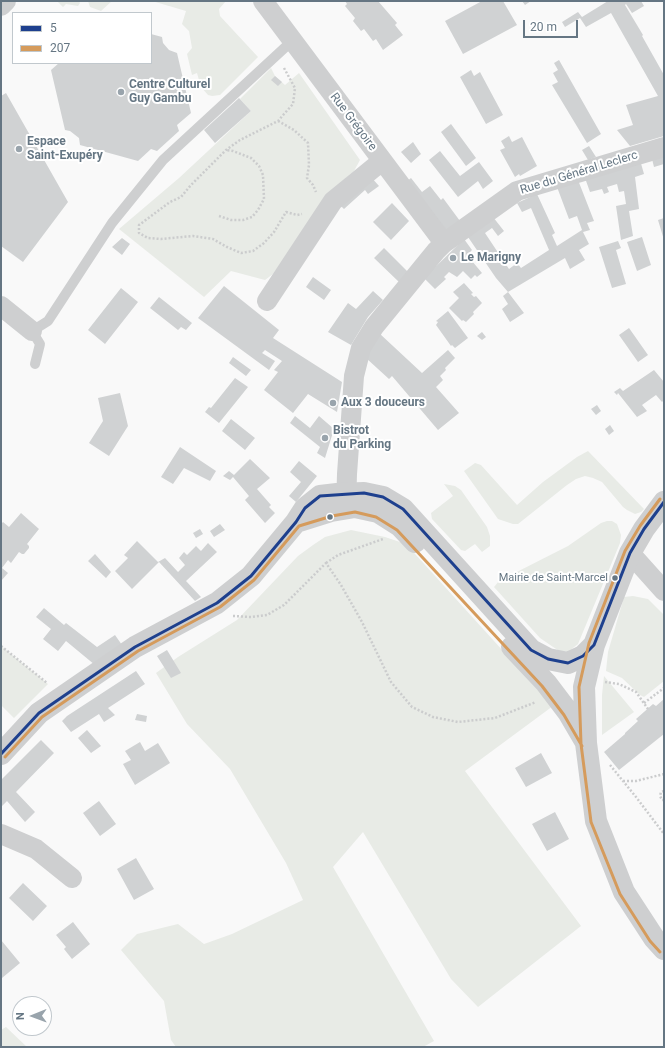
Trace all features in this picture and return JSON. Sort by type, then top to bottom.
[{"type":"street","points":[[1,6],[6,1]]},
{"type":"street","name":"Rue Grégoire","points":[[263,1],[444,243]]},
{"type":"street","name":"Rue du Général Leclerc","points":[[346,501],[354,376],[361,348],[374,327],[444,243],[517,191],[664,147]]},
{"type":"street","points":[[266,301],[333,201],[382,161]]},
{"type":"street","points":[[1,306],[32,331]]},
{"type":"street","points":[[1,754],[39,713],[135,647],[217,603],[251,576],[296,522],[331,511],[346,501],[364,493],[383,497],[403,509],[531,650],[548,659],[568,663],[582,656],[594,645]]},
{"type":"street","points":[[346,501],[355,507],[378,512],[400,526],[550,689],[568,712],[586,743]]},
{"type":"street","points":[[664,502],[644,529],[630,552],[594,645],[585,684],[586,743],[596,821],[624,892],[654,938],[664,949]]},
{"type":"street","points":[[630,552],[664,591]]},
{"type":"street","points":[[550,689],[561,689],[585,684]]},
{"type":"street","points":[[1,834],[36,849],[72,878]]},
{"type":"lane","points":[[35,364],[40,344],[32,331],[48,321],[112,223],[163,160],[292,41]]},
{"type":"path","points":[[277,55],[295,88],[293,104],[278,121],[240,140],[226,150],[190,185],[181,197],[170,202],[139,225],[139,233],[148,238],[161,239],[193,236],[213,239],[241,253],[253,251],[264,243],[274,232],[286,212],[297,215],[305,213]]},
{"type":"path","points":[[278,121],[294,130],[308,143],[309,165],[307,178],[315,188],[316,197]]},
{"type":"path","points":[[219,216],[231,220],[243,220],[252,217],[264,199],[263,175],[259,166],[251,158],[226,150]]},
{"type":"path","points":[[232,616],[251,617],[267,615],[284,605],[326,563],[338,555],[406,533]]},
{"type":"path","points":[[326,563],[341,585],[362,622],[391,682],[412,707],[433,717],[458,722],[495,718],[550,689]]},
{"type":"path","points":[[1,646],[63,697]]},
{"type":"path","points":[[585,684],[619,684],[636,692],[648,709]]},
{"type":"path","points":[[644,703],[664,688]]},
{"type":"path","points":[[606,760],[664,834]]},
{"type":"path","points":[[623,782],[636,781],[664,774]]},
{"type":"path","points":[[664,791],[661,792],[660,796],[662,800],[664,800]]},
{"type":"shaded area","points":[[57,1],[79,1],[80,3],[78,6],[66,4],[63,7]]},
{"type":"shaded area","points":[[88,1],[112,1],[101,11],[90,7]]},
{"type":"shaded area","points":[[152,1],[226,1],[219,9],[220,16],[258,57],[220,95],[208,95],[201,87],[197,73],[192,75],[187,54],[192,48],[189,31],[182,24],[186,11]]},
{"type":"shaded area","points":[[271,68],[275,76],[285,85],[299,73],[360,160],[354,171],[332,190],[273,274],[265,280],[231,271],[204,297],[119,229],[179,178],[251,111],[240,99]]},
{"type":"shaded area","points":[[588,451],[644,509],[641,512],[635,514],[627,510],[602,482],[585,476],[576,479],[567,485],[518,524],[513,524],[498,519],[464,471],[475,463],[481,465],[517,505],[543,482],[577,457]]},
{"type":"shaded area","points":[[444,484],[455,486],[461,490],[487,527],[490,536],[490,546],[482,552],[475,544],[465,551],[461,550],[432,519],[431,513],[453,496]]},
{"type":"shaded area","points":[[612,521],[617,524],[621,535],[620,543],[578,644],[568,652],[559,651],[540,638],[494,587],[499,581],[568,546],[601,523]]},
{"type":"shaded area","points":[[351,530],[385,537],[406,544],[553,706],[465,771],[581,926],[478,1007],[451,979],[363,832],[333,867],[434,1041],[423,1047],[176,1047],[171,1040],[164,1001],[121,950],[137,934],[178,924],[204,944],[232,934],[303,900],[286,863],[230,769],[187,724],[156,673],[178,657],[237,620],[298,556],[313,545],[325,537]]},
{"type":"shaded area","points":[[633,596],[648,599],[664,615],[664,681],[644,697],[622,678],[606,671],[608,652],[624,597]]},
{"type":"shaded area","points":[[1,646],[48,684],[14,718],[1,705]]},
{"type":"shaded area","points":[[604,676],[634,712],[602,735],[602,695]]},
{"type":"shaded area","points":[[6,1027],[12,1033],[12,1036],[15,1036],[27,1047],[1,1047],[1,1030]]},
{"type":"building","points":[[345,1],[378,1],[397,23],[395,25],[403,35],[383,50],[376,39],[373,41],[364,29],[361,31],[353,21],[355,18],[345,6],[347,4]]},
{"type":"building","points":[[482,1],[503,1],[517,25],[463,54],[445,21]]},
{"type":"building","points":[[522,1],[531,1],[525,5]]},
{"type":"building","points":[[608,1],[641,1],[644,6],[632,13],[626,4],[625,5],[664,75],[664,136],[630,146],[617,130],[633,125],[626,105],[658,96],[611,13],[586,27],[580,18],[565,27],[562,22],[578,12],[582,17]]},
{"type":"building","name":"Centre Culturel Guy Gambu","points":[[152,34],[162,37],[163,43],[169,50],[177,53],[191,113],[177,125],[179,131],[157,151],[151,149],[138,161],[80,145],[79,138],[70,131],[65,130],[51,70],[58,64],[152,64]]},
{"type":"building","points":[[559,60],[601,134],[587,143],[552,85],[558,82],[553,73],[558,70],[554,63]]},
{"type":"building","points":[[471,70],[474,76],[480,72],[503,115],[486,124],[460,77]]},
{"type":"building","points":[[275,76],[282,82],[278,86],[271,80]]},
{"type":"building","name":"Espace Saint-Exupéry","points":[[6,93],[68,202],[23,262],[1,246],[1,96]]},
{"type":"building","points":[[239,98],[251,111],[215,143],[204,130]]},
{"type":"building","points":[[451,124],[476,158],[466,166],[441,132]]},
{"type":"building","points":[[509,136],[512,142],[522,137],[537,166],[520,176],[519,174],[515,177],[500,150],[505,148],[501,141]]},
{"type":"building","points":[[413,142],[421,154],[411,163],[401,152]]},
{"type":"building","points":[[589,146],[596,157],[588,160],[582,150]]},
{"type":"building","points":[[440,151],[460,176],[479,162],[493,181],[483,189],[478,181],[458,197],[429,160]]},
{"type":"building","points":[[664,151],[664,164],[654,167],[651,155]]},
{"type":"building","points":[[640,160],[644,174],[635,177],[639,209],[629,211],[633,236],[621,240],[616,206],[626,204],[624,191],[619,192],[617,184],[607,187],[609,192],[604,194],[602,189],[590,192],[585,178]]},
{"type":"building","points":[[371,177],[379,186],[368,194],[365,190],[344,209],[339,204]]},
{"type":"building","points":[[411,178],[422,192],[430,186],[441,200],[443,198],[460,221],[445,233],[406,182]]},
{"type":"building","points":[[578,180],[594,221],[587,223],[590,230],[583,232],[589,244],[579,250],[585,260],[570,269],[565,258],[508,292],[496,278],[468,237],[493,217],[504,231],[498,236],[492,228],[485,233],[509,269],[517,263],[521,268],[549,250],[531,208],[522,212],[517,203],[537,194],[555,233],[552,235],[557,246],[582,230],[577,216],[569,219],[557,187]]},
{"type":"building","points":[[392,203],[409,221],[391,240],[373,222]]},
{"type":"building","points":[[664,218],[664,240],[658,220]]},
{"type":"building","points":[[642,237],[651,265],[637,271],[627,242]]},
{"type":"building","points":[[122,238],[130,244],[122,255],[112,247]]},
{"type":"building","points":[[464,239],[472,250],[467,255],[482,273],[477,277],[475,275],[471,279],[463,271],[457,277],[449,272],[444,277],[446,279],[435,289],[424,278]]},
{"type":"building","points":[[618,241],[621,248],[616,250],[626,284],[612,288],[599,247]]},
{"type":"building","points":[[384,248],[408,272],[399,282],[374,258]]},
{"type":"building","points":[[313,277],[331,290],[324,300],[306,287]]},
{"type":"building","points":[[464,283],[473,293],[471,294],[474,297],[476,296],[482,303],[466,322],[463,320],[462,321],[449,308],[459,298],[453,292]]},
{"type":"building","points":[[224,286],[279,330],[273,338],[342,382],[337,412],[308,394],[293,413],[264,390],[278,372],[274,370],[282,361],[265,350],[262,353],[275,361],[269,370],[198,318]]},
{"type":"building","points":[[121,288],[138,302],[105,344],[88,330]]},
{"type":"building","points":[[373,291],[383,300],[368,317],[351,345],[328,332],[348,303],[356,309]]},
{"type":"building","points":[[508,292],[524,313],[510,322],[502,309],[508,304],[503,296]]},
{"type":"building","points":[[159,297],[192,323],[186,330],[181,327],[178,330],[150,308]]},
{"type":"building","points":[[448,311],[468,338],[455,348],[452,345],[451,346],[436,325],[438,322],[436,321]]},
{"type":"building","points":[[629,328],[648,355],[638,362],[619,335]]},
{"type":"building","points":[[482,332],[486,337],[482,340],[477,336]]},
{"type":"building","points":[[379,333],[422,373],[448,350],[455,358],[445,368],[446,370],[440,376],[443,380],[436,387],[459,413],[438,430],[392,376],[389,379],[366,358]]},
{"type":"building","points":[[233,357],[251,370],[246,376],[229,363]]},
{"type":"building","points":[[654,370],[664,382],[664,400],[662,402],[656,395],[642,405],[647,411],[637,417],[618,393],[617,395],[614,392],[620,388],[623,391]]},
{"type":"building","points":[[235,378],[248,387],[219,423],[205,412],[209,407],[211,408]]},
{"type":"building","points":[[120,393],[128,426],[109,456],[89,443],[103,421],[98,398]]},
{"type":"building","points":[[597,405],[601,411],[596,415],[591,409]]},
{"type":"building","points":[[295,416],[310,428],[319,416],[334,429],[325,458],[317,453],[320,447],[290,423]]},
{"type":"building","points":[[231,419],[255,438],[245,450],[222,431]]},
{"type":"building","points":[[610,425],[614,431],[609,435],[605,429]]},
{"type":"building","points":[[180,447],[216,471],[210,481],[184,468],[173,484],[161,477]]},
{"type":"building","points":[[250,459],[270,478],[257,489],[271,505],[269,507],[275,513],[265,523],[245,500],[249,496],[233,477],[230,480],[223,476],[229,471],[234,475]]},
{"type":"building","points":[[299,461],[317,476],[296,502],[289,496],[301,482],[290,472]]},
{"type":"building","points":[[21,513],[39,529],[27,544],[29,548],[24,554],[19,552],[11,563],[8,560],[2,568],[8,573],[1,581],[1,524],[3,522],[9,527]]},
{"type":"building","points":[[220,524],[225,530],[214,537],[210,531]]},
{"type":"building","points":[[200,529],[203,534],[196,538],[193,533]]},
{"type":"building","points":[[137,541],[158,562],[165,558],[178,572],[185,565],[179,558],[184,552],[187,555],[196,546],[201,551],[208,543],[217,552],[186,581],[201,597],[195,601],[159,562],[132,589],[115,571],[128,558],[124,555]]},
{"type":"building","points":[[95,554],[111,572],[106,578],[88,561]]},
{"type":"building","points":[[44,608],[64,625],[66,623],[97,647],[115,635],[122,645],[95,665],[66,641],[58,651],[43,639],[51,629],[36,617]]},
{"type":"building","points":[[167,650],[181,673],[171,678],[157,656]]},
{"type":"building","points":[[136,671],[145,684],[108,708],[115,715],[104,722],[99,714],[71,732],[62,721],[67,716]]},
{"type":"building","points":[[664,699],[664,734],[619,770],[604,752],[638,721],[636,719],[653,704],[656,706]]},
{"type":"building","points":[[137,714],[147,716],[146,722],[135,720]]},
{"type":"building","points":[[87,730],[101,746],[91,753],[78,738]]},
{"type":"building","points":[[41,740],[54,753],[16,792],[35,812],[25,822],[7,801],[1,807],[1,780]]},
{"type":"building","points":[[140,742],[145,751],[158,743],[170,763],[135,785],[123,764],[131,760],[125,751]]},
{"type":"building","points":[[541,753],[552,773],[526,787],[515,768]]},
{"type":"building","points":[[99,801],[116,824],[100,836],[83,813]]},
{"type":"building","points":[[555,812],[569,839],[547,851],[532,824]]},
{"type":"building","points":[[136,858],[154,889],[134,900],[117,869]]},
{"type":"building","points":[[23,883],[47,906],[33,921],[9,898]]},
{"type":"building","points":[[73,922],[90,944],[72,959],[64,949],[66,947],[56,935]]},
{"type":"building","points":[[1,940],[20,963],[2,978],[1,976]]},
{"type":"transit line","name":"5","points":[[1,754],[39,713],[135,647],[217,603],[251,576],[296,522],[305,508],[320,496],[364,493],[383,497],[403,509],[531,650],[548,659],[568,663],[583,656],[594,645],[630,553],[644,529],[664,502]]},
{"type":"transit line","name":"207","points":[[660,499],[640,526],[625,551],[589,643],[579,687],[581,744],[591,822],[620,894],[650,941],[660,952]]},
{"type":"transit line","name":"207","points":[[5,757],[42,717],[138,651],[220,607],[254,580],[299,526],[332,516],[355,512],[376,517],[397,530],[542,686],[564,715],[582,746]]},
{"type":"place","name":"Centre Culturel Guy Gambu","points":[[121,92]]},
{"type":"place","name":"Espace Saint-Exupéry","points":[[19,149]]},
{"type":"place","name":"Le Marigny","points":[[453,258]]},
{"type":"place","name":"Aux 3 douceurs","points":[[333,403]]},
{"type":"place","name":"Bistrot du Parking","points":[[325,438]]},
{"type":"place","name":"Mairie de Saint-Marcel","points":[[615,578]]}]
